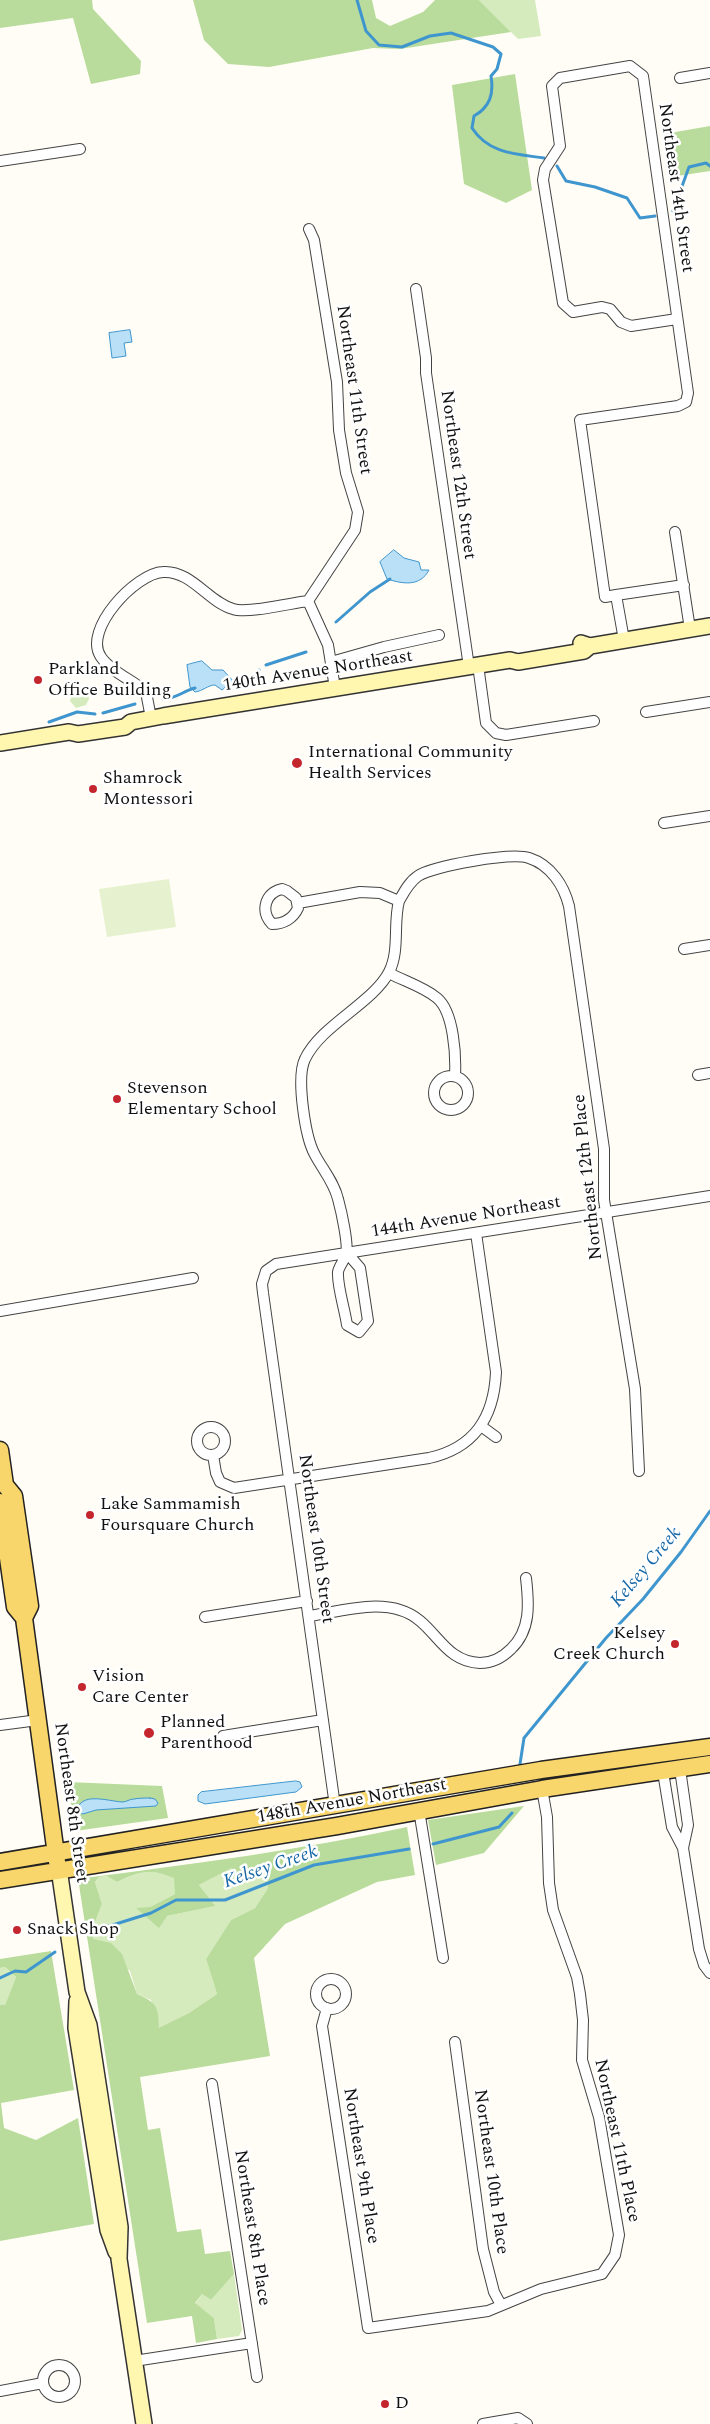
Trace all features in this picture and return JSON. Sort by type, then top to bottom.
[{"type":"main road","name":"140th Avenue Northeast","points":[[0,743],[69,732],[78,734],[125,727],[131,722],[150,718],[510,660],[516,654],[583,643],[590,646],[710,626]]},
{"type":"main road","name":"Northeast 8th Street","points":[[0,1450],[3,1490],[14,1496],[30,1606],[24,1618]]},
{"type":"main road","name":"Northeast 8th Street","points":[[0,1502],[3,1554],[15,1607],[24,1618],[58,1869],[78,1992],[76,2028],[108,2230],[119,2259],[144,2424]]},
{"type":"main road","name":"148th Avenue Northeast","points":[[0,1862],[56,1851],[292,1814],[541,1770],[670,1754],[710,1747]]},
{"type":"main road","points":[[655,1773],[640,1770],[642,1764],[670,1754]]},
{"type":"main road","name":"148th Avenue Northeast","points":[[0,1880],[58,1869],[254,1839],[542,1789],[710,1764]]},
{"type":"main road","points":[[254,1839],[246,1836],[245,1832],[248,1827],[292,1814]]},
{"type":"street","name":"Northeast 14th Street","points":[[616,595],[605,597],[580,420],[678,406],[686,402],[688,394],[643,76],[630,66],[560,78],[552,86],[560,146],[545,169],[543,180],[563,303],[570,310],[576,312],[607,308],[613,311],[622,322],[631,326],[677,319]]},
{"type":"street","points":[[680,78],[710,73]]},
{"type":"street","points":[[0,162],[80,149]]},
{"type":"street","name":"Northeast 11th Street","points":[[308,601],[355,530],[358,512],[346,473],[339,430],[337,382],[314,240],[309,229]]},
{"type":"street","name":"Northeast 12th Street","points":[[416,288],[453,566],[486,723],[492,731],[506,735],[594,721]]},
{"type":"street","points":[[675,532],[690,630]]},
{"type":"street","points":[[150,718],[146,692],[105,662],[97,650],[99,634],[104,619],[131,586],[149,574],[163,572],[180,575],[226,607],[240,610],[308,601],[324,632],[335,688]]},
{"type":"street","points":[[624,640],[616,595],[684,585]]},
{"type":"street","points":[[331,662],[384,647],[439,635]]},
{"type":"street","points":[[646,712],[710,702]]},
{"type":"street","points":[[664,823],[710,816]]},
{"type":"street","name":"Northeast 12th Place","points":[[399,901],[417,877],[431,869],[514,856],[529,858],[540,864],[565,890],[569,906],[603,1139],[606,1212],[635,1389],[639,1471]]},
{"type":"street","points":[[298,903],[360,892],[380,893],[399,901],[396,914],[393,958],[389,973],[378,986],[312,1046],[304,1060],[301,1076],[308,1133],[314,1154],[334,1186],[347,1253],[360,1268],[368,1320],[358,1332],[347,1325],[338,1272],[347,1253]]},
{"type":"street","points":[[684,949],[710,945]]},
{"type":"street","points":[[389,973],[437,998],[443,1004],[449,1015],[455,1076]]},
{"type":"street","points":[[698,1075],[710,1073]]},
{"type":"street","name":"144th Avenue Northeast","points":[[264,1276],[269,1267],[276,1264],[710,1196]]},
{"type":"street","points":[[213,1456],[216,1473],[220,1482],[234,1488],[445,1454],[460,1447],[482,1426],[495,1389],[496,1372],[476,1233]]},
{"type":"street","name":"Northeast 10th Street","points":[[264,1276],[265,1302],[335,1806]]},
{"type":"street","points":[[0,1311],[193,1278]]},
{"type":"street","points":[[482,1426],[496,1436]]},
{"type":"street","points":[[309,1616],[377,1606],[402,1610],[425,1625],[460,1660],[485,1663],[506,1654],[519,1641],[524,1630],[529,1600],[526,1578]]},
{"type":"street","points":[[205,1617],[307,1601]]},
{"type":"street","points":[[0,1725],[38,1720]]},
{"type":"street","points":[[223,1736],[323,1720]]},
{"type":"street","points":[[680,1769],[688,1825],[683,1848]]},
{"type":"street","points":[[655,1773],[672,1828],[683,1848],[699,1948],[704,1965],[710,1973]]},
{"type":"street","name":"Northeast 11th Place","points":[[501,2304],[541,2289],[602,2274],[615,2256],[619,2235],[599,2117],[582,2060],[583,2020],[580,1994],[553,1910],[549,1883],[547,1817],[542,1789]]},
{"type":"street","points":[[419,1810],[443,1958]]},
{"type":"street","name":"Northeast 9th Place","points":[[327,2008],[322,2026],[368,2328],[488,2311],[501,2304]]},
{"type":"street","name":"Northeast 10th Place","points":[[455,2042],[483,2249],[494,2292],[501,2304]]},
{"type":"street","name":"Northeast 8th Place","points":[[212,2084],[257,2377]]},
{"type":"street","points":[[134,2362],[252,2343]]},
{"type":"street","points":[[0,2391],[43,2383]]},
{"type":"street","points":[[483,2424],[507,2418],[518,2418],[528,2424]]},
{"type":"green space","points":[[0,0],[92,0],[93,9],[141,61],[140,74],[91,84],[73,18],[0,28]]},
{"type":"green space","points":[[193,0],[372,0],[376,18],[390,26],[423,12],[435,0],[479,0],[511,32],[400,49],[373,48],[269,67],[228,64],[204,40]]},
{"type":"green space","points":[[479,0],[535,0],[541,36],[518,39]]},
{"type":"green space","points":[[515,74],[532,190],[506,203],[464,184],[452,85]]},
{"type":"green space","points":[[710,126],[710,171],[671,177],[664,134]]},
{"type":"green space","points":[[80,686],[88,689],[89,699],[86,705],[76,708],[70,701],[72,694]]},
{"type":"green space","points":[[169,879],[176,927],[107,937],[99,889]]},
{"type":"green space","points":[[68,1782],[162,1786],[168,1818],[75,1831]]},
{"type":"green space","points":[[524,1806],[484,1853],[436,1865],[428,1820]]},
{"type":"green space","points":[[407,1827],[415,1875],[377,1882],[285,1924],[254,1958],[270,2056],[140,2077],[148,2130],[160,2128],[177,2232],[201,2229],[205,2254],[230,2251],[234,2274],[211,2300],[202,2294],[195,2303],[214,2318],[217,2339],[196,2343],[192,2316],[147,2323],[79,1885],[85,1878],[246,1856],[327,1843]],"holes":[[[232,1868],[244,1883],[258,1868],[268,1876],[268,1888],[255,1908],[231,1920],[206,1959],[217,1994],[189,2013],[159,2028],[156,2006],[137,1994],[122,1954],[111,1943],[93,1939],[94,1925],[102,1904],[95,1882],[99,1877],[107,1876],[117,1882],[132,1875],[145,1872],[158,1873],[174,1878],[175,1894],[150,1907],[136,1908],[159,1928],[167,1916],[215,1906],[199,1885]]]},
{"type":"green space","points":[[232,1868],[258,1868],[268,1876],[268,1888],[255,1908],[231,1920],[206,1959],[217,1994],[189,2013],[159,2029],[151,2000],[137,1994],[130,1971],[93,1939],[94,1925],[102,1904],[95,1882],[99,1877],[108,1876],[117,1882],[146,1872],[159,1873],[175,1878],[175,1894],[150,1907],[167,1916],[214,1906],[199,1885]]},
{"type":"green space","points":[[51,1951],[74,2090],[1,2103],[4,2128],[36,2140],[78,2118],[94,2224],[0,2241],[0,2005],[5,2005],[16,1977],[5,1967],[0,1968],[0,1959]]},
{"type":"green space","points":[[5,1967],[16,1977],[5,2005],[0,2005],[0,1968]]},
{"type":"green space","points":[[234,2274],[242,2330],[239,2336],[217,2339],[214,2318],[195,2304],[202,2294],[211,2300]]},
{"type":"water","points":[[130,330],[132,342],[124,343],[126,356],[112,358],[109,333]]},
{"type":"water","points":[[394,550],[404,558],[419,562],[421,570],[429,570],[416,582],[405,583],[387,579],[380,562]]},
{"type":"water","points":[[202,661],[212,670],[223,670],[236,684],[228,685],[222,690],[212,685],[195,692],[190,687],[187,665]]},
{"type":"water","points":[[300,1782],[302,1787],[296,1792],[205,1804],[198,1801],[198,1795],[201,1792]]},
{"type":"water","points":[[88,1799],[125,1802],[132,1799],[155,1799],[158,1803],[156,1806],[96,1810],[83,1814],[77,1812],[83,1801]]},
{"type":"waterway","name":"Kelsey Creek","points":[[357,0],[366,31],[379,45],[402,47],[430,36],[451,33],[493,47],[501,54],[497,69],[491,76],[492,89],[490,99],[484,108],[474,116],[472,128],[479,137],[495,148],[513,154],[544,158]]},
{"type":"waterway","name":"Kelsey Creek","points":[[673,211],[689,167],[706,163],[710,166]]},
{"type":"waterway","name":"Kelsey Creek","points":[[557,166],[566,181],[595,187],[627,198],[640,218],[655,216]]},
{"type":"waterway","points":[[336,622],[370,592],[390,579]]},
{"type":"waterway","points":[[266,665],[306,652]]},
{"type":"waterway","points":[[254,678],[259,670]]},
{"type":"waterway","points":[[163,699],[172,698],[195,688]]},
{"type":"waterway","points":[[103,713],[135,704]]},
{"type":"waterway","points":[[49,722],[77,712],[95,714]]},
{"type":"waterway","name":"Kelsey Creek","points":[[520,1764],[524,1738],[606,1638],[643,1599],[681,1552],[710,1511]]},
{"type":"waterway","name":"Kelsey Creek","points":[[433,1844],[499,1827],[512,1813]]},
{"type":"waterway","name":"Kelsey Creek","points":[[87,1933],[151,1913],[176,1900],[225,1900],[314,1865],[409,1849]]},
{"type":"waterway","name":"Kelsey Creek","points":[[0,1978],[15,1971],[26,1972],[55,1952]]},
{"type":"place","name":"Parkland Office Building","points":[[38,680]]},
{"type":"place","name":"International Community Health Services","points":[[297,763]]},
{"type":"place","name":"Shamrock Montessori","points":[[93,789]]},
{"type":"place","name":"Stevenson Elementary School","points":[[117,1099]]},
{"type":"place","name":"Lake Sammamish Foursquare Church","points":[[90,1515]]},
{"type":"place","name":"Kelsey Creek Church","points":[[675,1644]]},
{"type":"place","name":"Vision Care Center","points":[[82,1687]]},
{"type":"place","name":"Planned Parenthood","points":[[149,1733]]},
{"type":"place","name":"Snack Shop","points":[[17,1930]]},
{"type":"place","name":"D","points":[[385,2404]]}]
